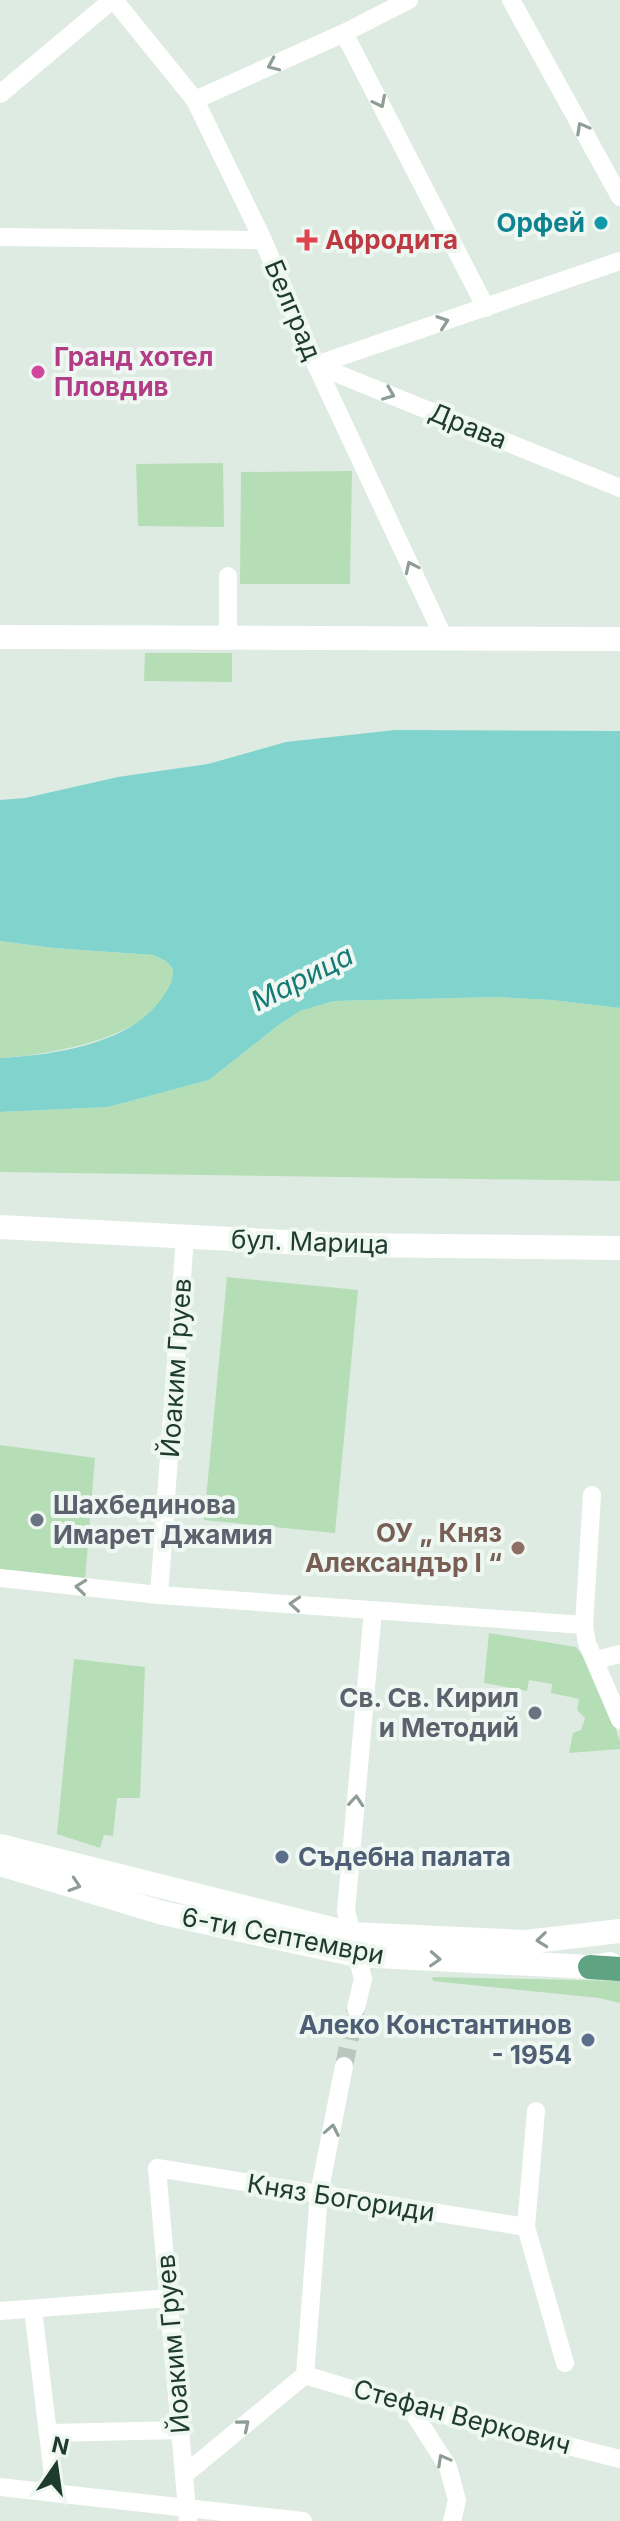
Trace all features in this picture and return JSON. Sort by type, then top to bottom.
[{"type":"main road","points":[[590,1967],[620,1966]]},
{"type":"street","points":[[0,94],[113,0]]},
{"type":"street","name":"Белград","points":[[113,0],[195,100],[263,240],[316,365],[444,638]]},
{"type":"street","points":[[195,100],[409,0]]},
{"type":"street","points":[[511,0],[620,197]]},
{"type":"street","points":[[344,33],[486,308]]},
{"type":"street","points":[[0,237],[263,240]]},
{"type":"street","points":[[316,365],[620,261]]},
{"type":"street","name":"Драва","points":[[316,365],[620,488]]},
{"type":"street","points":[[228,576],[228,636]]},
{"type":"street","points":[[0,637],[620,639]]},
{"type":"street","name":"бул. Марица","points":[[0,1227],[345,1245],[620,1248]]},
{"type":"street","name":"Йоаким Груев","points":[[159,1595],[185,1237]]},
{"type":"street","points":[[592,1495],[584,1625],[587,1643],[620,1720]]},
{"type":"street","points":[[0,1578],[159,1595],[584,1625]]},
{"type":"street","points":[[356,2008],[363,1979],[346,1911],[373,1610]]},
{"type":"street","points":[[596,1660],[620,1654]]},
{"type":"street","name":"6-ти Септември","points":[[0,1846],[354,1944],[526,1942],[620,1931]]},
{"type":"street","name":"6-ти Септември","points":[[0,1864],[163,1913],[354,1944],[590,1967]]},
{"type":"street","points":[[184,2475],[305,2375],[319,2194],[344,2066]]},
{"type":"street","points":[[536,2111],[526,2227],[565,2363]]},
{"type":"street","name":"Йоаким Груев","points":[[157,2168],[188,2514]]},
{"type":"street","name":"Княз Богориди","points":[[157,2168],[526,2227]]},
{"type":"street","points":[[0,2311],[170,2298]]},
{"type":"street","points":[[33,2309],[55,2492]]},
{"type":"street","name":"Стефан Веркович","points":[[305,2375],[409,2406],[620,2459]]},
{"type":"street","points":[[409,2406],[448,2467],[457,2500],[452,2521]]},
{"type":"street","points":[[49,2433],[181,2430]]},
{"type":"street","points":[[0,2487],[55,2492],[188,2514],[303,2521]]},
{"type":"green space","points":[[223,463],[224,527],[138,526],[136,464]]},
{"type":"green space","points":[[352,471],[350,584],[240,584],[241,472]]},
{"type":"green space","points":[[145,653],[232,653],[232,682],[144,681]]},
{"type":"green space","points":[[0,941],[153,955],[166,961],[173,969],[168,992],[153,1011],[105,1038],[48,1052],[0,1058]]},
{"type":"green space","points":[[496,997],[620,1008],[620,1181],[0,1172],[0,1112],[108,1107],[209,1080],[300,1011],[334,1001]]},
{"type":"green space","points":[[227,1277],[358,1290],[335,1533],[204,1520]]},
{"type":"green space","points":[[0,1445],[95,1458],[85,1580],[0,1570]]},
{"type":"green space","points":[[489,1633],[576,1647],[595,1671],[620,1741],[620,1749],[569,1753],[573,1733],[581,1730],[585,1718],[577,1710],[579,1699],[551,1693],[552,1684],[529,1680],[527,1691],[484,1683]]},
{"type":"green space","points":[[74,1659],[145,1667],[140,1798],[117,1798],[113,1836],[104,1835],[100,1848],[57,1834]]},
{"type":"green space","points":[[432,1977],[620,1981],[620,2003],[599,1998],[433,1981]]},
{"type":"water","name":"Марица","points":[[395,730],[620,731],[620,1008],[496,997],[334,1001],[300,1011],[209,1080],[108,1107],[0,1112],[0,1058],[87,1045],[128,1028],[145,1017],[159,1002],[169,986],[173,969],[166,961],[153,955],[0,941],[0,800],[25,798],[118,777],[208,764],[286,742]]},
{"type":"tunnel","points":[[344,2066],[356,2008]]},
{"type":"place","name":"Орфей","points":[[601,223]]},
{"type":"place","name":"Афродита","points":[[307,240]]},
{"type":"place","name":"Гранд хотел Пловдив","points":[[38,372]]},
{"type":"place","name":"Шахбединова Имарет Джамия","points":[[37,1520]]},
{"type":"place","name":"ОУ „ Княз Александър I “","points":[[518,1548]]},
{"type":"place","name":"Св. Св. Кирил и Методий","points":[[535,1713]]},
{"type":"place","name":"Съдебна палата","points":[[282,1857]]},
{"type":"place","name":"Алеко Константинов - 1954","points":[[588,2040]]}]
